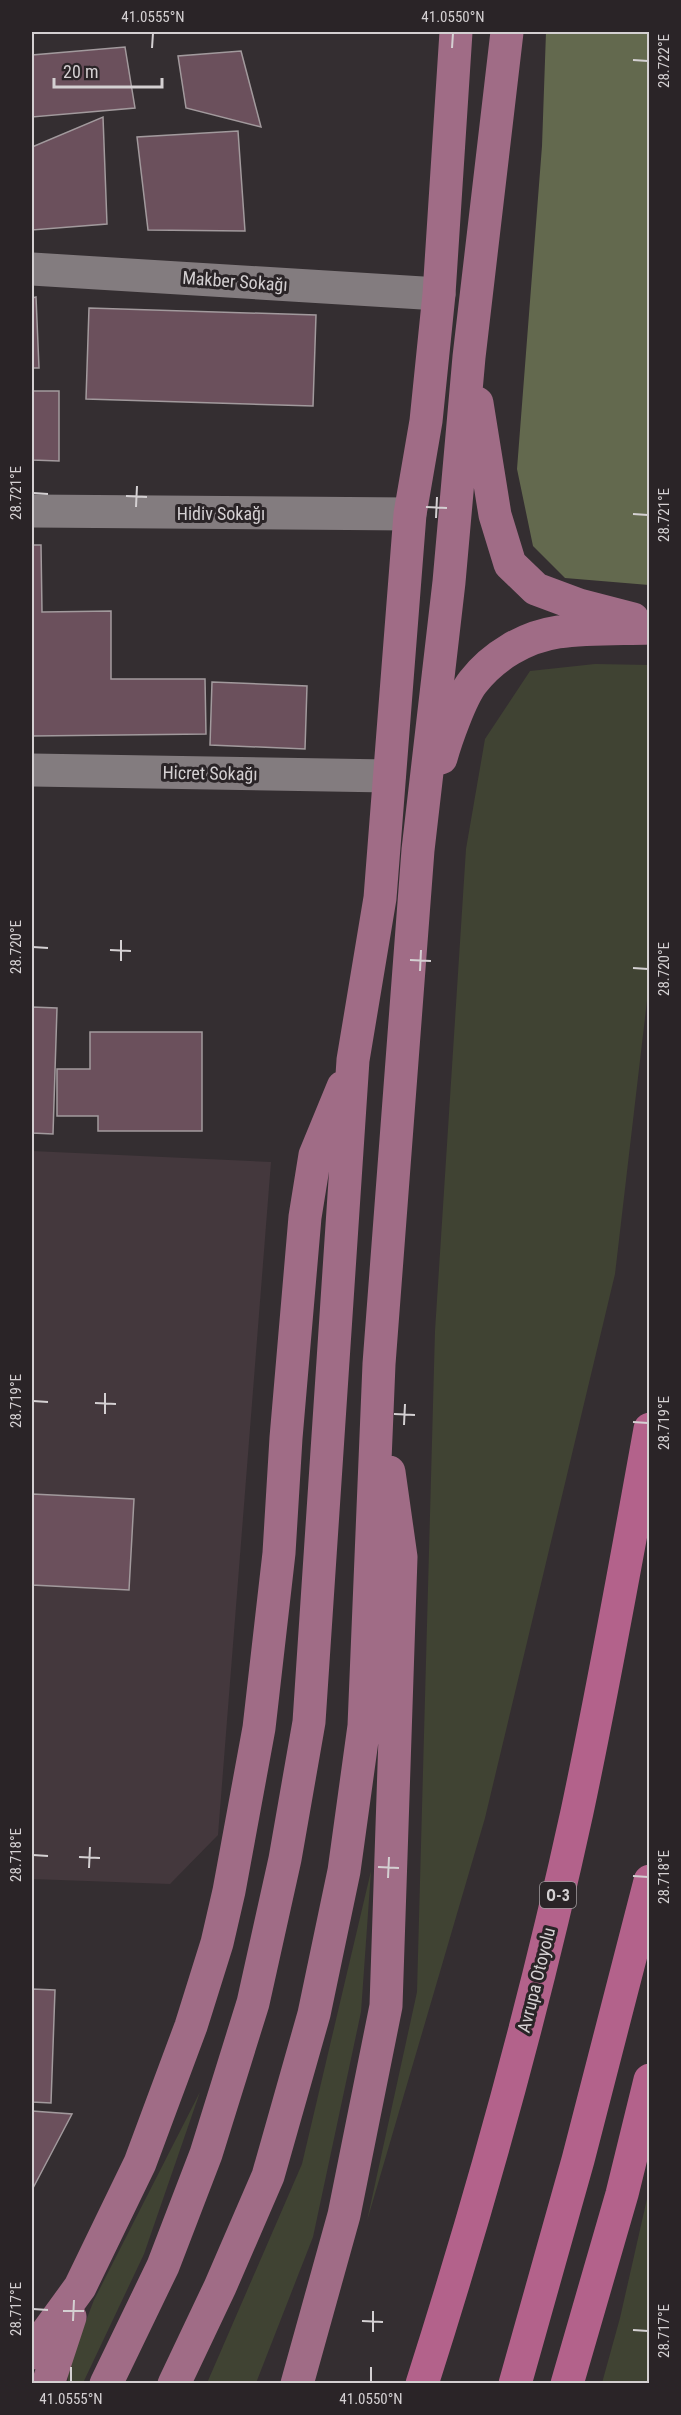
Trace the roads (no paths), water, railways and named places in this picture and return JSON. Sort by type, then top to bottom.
[{"type":"highway","name":"Avrupa Otoyolu","points":[[422,2384],[474,2217],[546,1945],[577,1813],[650,1429]]},
{"type":"highway","points":[[515,2384],[578,2160],[650,1881]]},
{"type":"highway","points":[[567,2384],[622,2194],[650,2080]]},
{"type":"highway","points":[[415,2384],[432,2352]]},
{"type":"main road","points":[[106,2384],[163,2266],[206,2154],[253,2003],[285,1859],[309,1722],[353,1060],[380,898],[410,514],[426,422],[439,294],[456,32]]},
{"type":"main road","points":[[174,2384],[220,2287],[268,2176],[314,2014],[344,1871],[364,1726],[377,1388],[418,850],[449,582],[469,357],[507,32]]},
{"type":"main road","points":[[469,357],[495,515],[510,564],[536,589],[579,605],[650,623]]},
{"type":"main road","points":[[418,850],[446,739],[472,683],[495,661],[520,643],[557,632],[650,628]]},
{"type":"main road","points":[[48,2384],[80,2287],[140,2163],[161,2111],[217,1943],[229,1891],[259,1728],[279,1553],[286,1438],[305,1217],[315,1155],[353,1060]]},
{"type":"main road","points":[[297,2384],[344,2215],[386,2006],[401,1557],[377,1388]]},
{"type":"main road","points":[[32,2353],[80,2287]]},
{"type":"street","name":"Makber Sokağı","points":[[32,269],[439,294]]},
{"type":"street","name":"Hidiv Sokağı","points":[[32,511],[410,514]]},
{"type":"street","name":"Hicret Sokağı","points":[[32,770],[389,776]]}]
